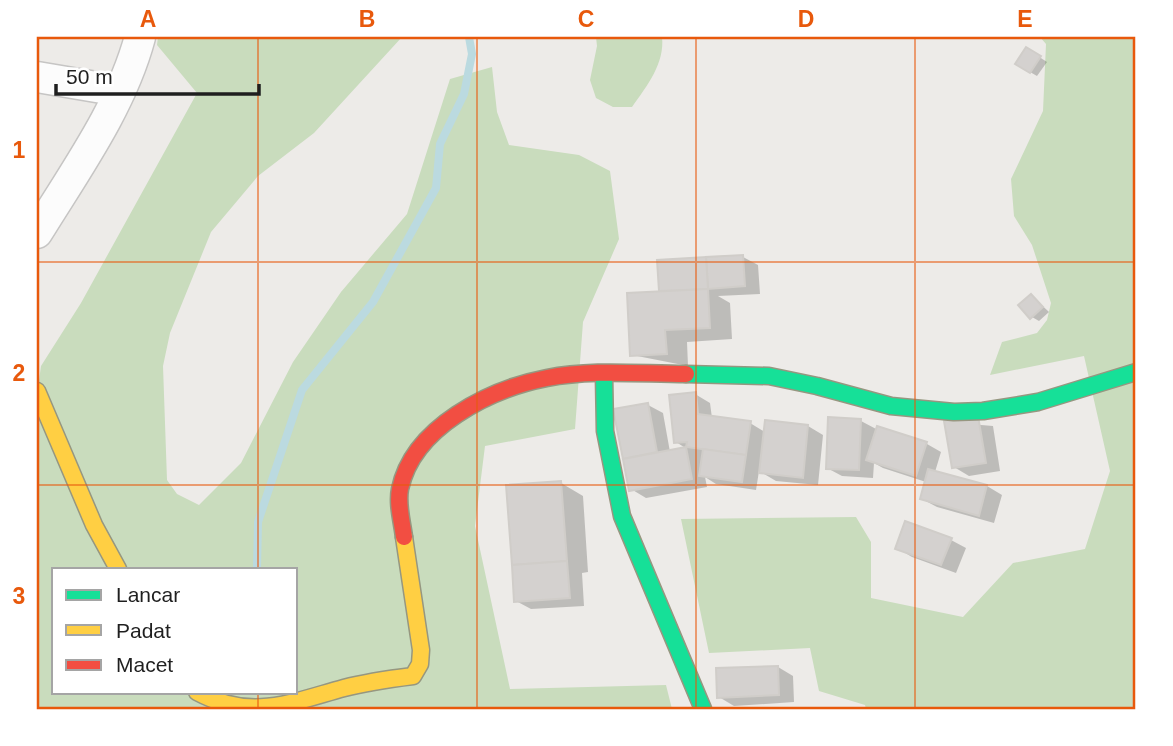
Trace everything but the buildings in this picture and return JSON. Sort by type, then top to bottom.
[{"type":"street","points":[[37,233],[88,150],[120,90],[132,66],[140,37]]},
{"type":"street","points":[[37,77],[120,90]]},
{"type":"street","points":[[200,694],[224,708],[284,706],[366,682],[413,676],[420,664],[421,650],[400,511],[400,490],[404,475],[417,453],[446,420],[502,390],[547,378],[584,374],[733,374],[769,376],[891,406],[954,412],[983,411],[1038,402],[1136,372]]},
{"type":"street","points":[[604,375],[605,431],[622,516],[703,709]]},
{"type":"street","points":[[37,391],[94,525],[117,568]]},
{"type":"green space","points":[[158,37],[402,37],[314,133],[258,176],[211,232],[170,333],[163,366],[167,480],[177,494],[199,505],[241,463],[293,362],[341,292],[407,214],[450,79],[492,67],[497,112],[509,145],[579,155],[610,171],[619,239],[583,322],[575,429],[485,446],[475,526],[510,689],[666,685],[672,709],[37,709],[37,395],[41,366],[81,303],[197,93],[157,45]]},
{"type":"green space","points":[[596,37],[662,37],[658,65],[632,107],[613,107],[596,98],[590,80],[597,46]]},
{"type":"green space","points":[[1040,37],[1136,37],[1136,709],[866,709],[865,705],[819,691],[810,648],[709,653],[681,519],[856,517],[871,542],[871,598],[963,617],[1013,563],[1085,549],[1110,471],[1084,356],[990,375],[1002,342],[1037,333],[1047,320],[1051,303],[1032,245],[1014,216],[1011,179],[1043,111],[1046,44]]},
{"type":"waterway","points":[[257,568],[258,522],[302,390],[373,302],[436,188],[440,144],[464,94],[472,54],[469,37]]},
{"type":"traffic: fast","points":[[686,374],[769,376],[891,406],[954,412],[983,411],[1038,402],[1136,372]]},
{"type":"traffic: fast","points":[[604,375],[605,431],[622,516],[703,709]]},
{"type":"traffic: slow","points":[[37,391],[94,525],[117,568]]},
{"type":"traffic: slow","points":[[201,694],[235,706],[270,706],[288,704],[361,684],[413,676],[420,664],[421,650],[404,537]]},
{"type":"traffic: jam","points":[[404,537],[399,495],[408,467],[420,447],[457,414],[502,391],[564,375],[686,374]]}]
